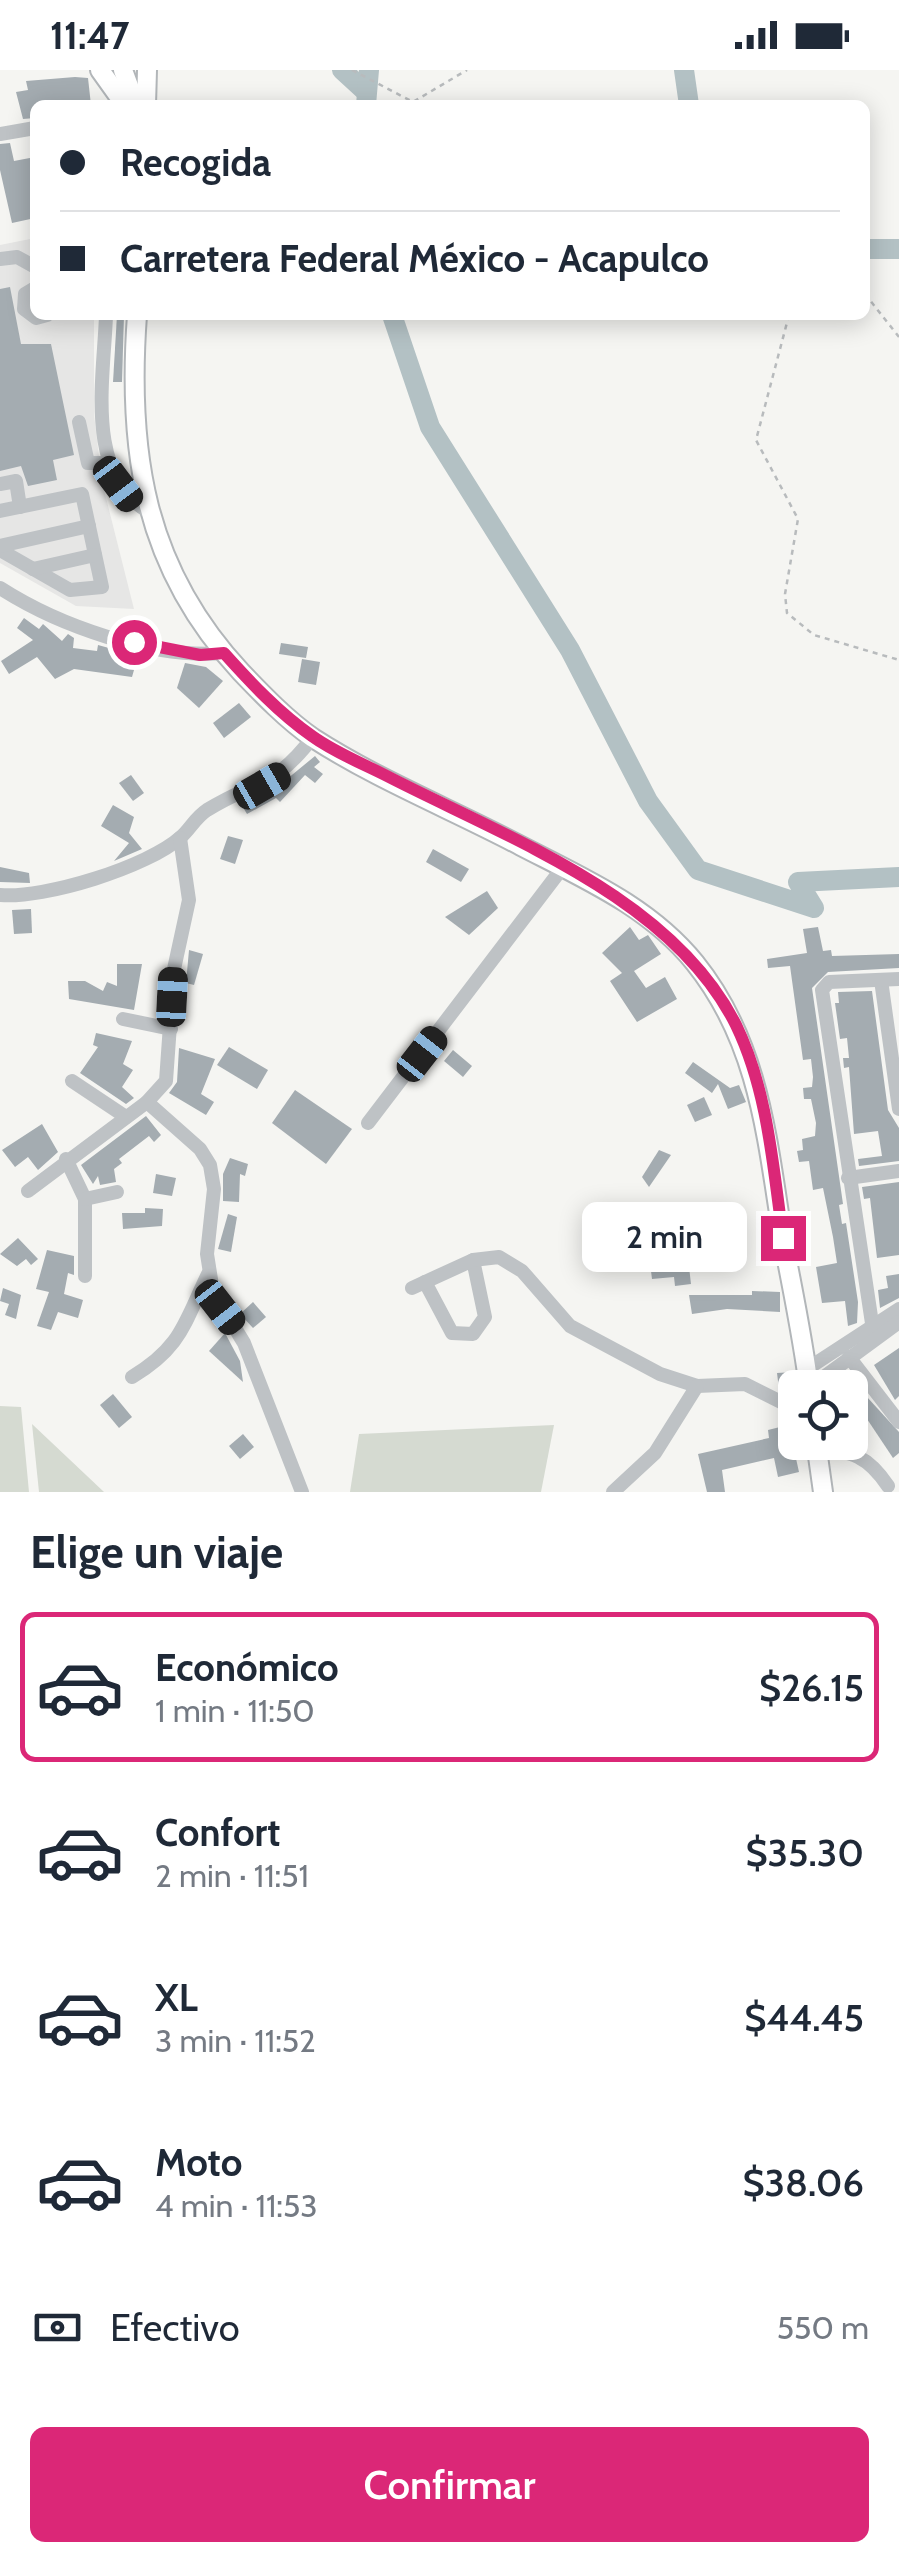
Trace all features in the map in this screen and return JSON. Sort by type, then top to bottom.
[{"type":"main road","points":[[100,70],[121,100]]},
{"type":"main road","points":[[123,70],[134,100]]},
{"type":"main road","points":[[146,100],[147,70]]},
{"type":"main road","points":[[137,320],[137,461],[149,512],[166,565],[190,610],[224,653],[265,697],[313,737],[638,909],[666,932],[706,978],[736,1027],[763,1104],[806,1370]]},
{"type":"main road","points":[[819,1460],[823,1492]]},
{"type":"street","points":[[0,134],[30,129]]},
{"type":"street","points":[[0,260],[17,258],[30,264]]},
{"type":"street","points":[[30,291],[24,294],[24,310],[30,315]]},
{"type":"street","points":[[106,320],[103,418],[109,463],[130,501],[149,512]]},
{"type":"street","points":[[79,422],[88,463],[109,463]]},
{"type":"street","points":[[0,484],[16,481],[20,507]]},
{"type":"street","points":[[0,511],[82,494],[102,588],[70,590],[0,548]]},
{"type":"street","points":[[0,548],[89,526]]},
{"type":"street","points":[[34,569],[95,555]]},
{"type":"street","points":[[0,588],[60,622],[169,651],[224,653]]},
{"type":"street","points":[[0,895],[51,893],[180,838],[210,808],[287,770],[313,737]]},
{"type":"street","points":[[28,1191],[146,1102],[166,1081],[178,940],[188,900],[180,838]]},
{"type":"street","points":[[368,1123],[562,868]]},
{"type":"street","points":[[873,1330],[822,990],[829,982],[899,979]]},
{"type":"street","points":[[882,980],[899,1109]]},
{"type":"street","points":[[122,1019],[171,1029]]},
{"type":"street","points":[[72,1080],[126,1116]]},
{"type":"street","points":[[132,1377],[168,1352],[181,1337],[208,1274],[214,1189],[210,1165],[200,1150],[146,1102]]},
{"type":"street","points":[[66,1160],[86,1199],[85,1276]]},
{"type":"street","points":[[848,1178],[899,1171]]},
{"type":"street","points":[[86,1199],[117,1192]]},
{"type":"street","points":[[472,1260],[485,1317],[473,1334],[452,1333],[419,1285],[472,1260],[500,1257],[522,1271],[570,1326],[660,1374],[697,1386],[745,1384],[778,1400]]},
{"type":"street","points":[[208,1274],[220,1307],[244,1343],[302,1492]]},
{"type":"street","points":[[823,1370],[899,1309]]},
{"type":"street","points":[[828,1370],[899,1322]]},
{"type":"street","points":[[849,1358],[899,1422]]},
{"type":"street","points":[[612,1492],[656,1453],[697,1386]]},
{"type":"street","points":[[867,1460],[888,1486]]},
{"type":"path","points":[[352,70],[409,100]]},
{"type":"path","points":[[416,100],[467,70]]},
{"type":"path","points":[[870,300],[899,336]]},
{"type":"path","points":[[788,320],[756,440],[798,520],[785,594],[787,614],[814,634],[899,660]]},
{"type":"shaded area","points":[[30,239],[30,320],[94,320],[94,414],[102,482],[134,609],[76,606],[0,563],[0,245]]},
{"type":"shaded area","points":[[0,1406],[21,1407],[29,1492],[0,1492]]},
{"type":"shaded area","points":[[32,1424],[104,1492],[39,1492]]},
{"type":"shaded area","points":[[554,1425],[541,1492],[350,1492],[359,1434]]},
{"type":"building","points":[[88,78],[90,100],[30,100],[30,118],[23,119],[16,92],[28,90],[26,81]]},
{"type":"building","points":[[10,143],[14,161],[30,158],[30,219],[12,223],[0,170],[0,144]]},
{"type":"building","points":[[10,287],[21,344],[51,344],[74,455],[53,460],[57,480],[28,486],[21,466],[0,471],[0,289]]},
{"type":"building","points":[[117,320],[124,320],[122,382],[113,382]]},
{"type":"building","points":[[24,618],[39,629],[43,624],[62,641],[68,634],[74,638],[73,648],[97,651],[98,645],[138,656],[132,677],[74,669],[55,679],[37,657],[9,674],[1,661],[33,640],[17,628]]},
{"type":"building","points":[[281,643],[308,647],[306,658],[279,654]]},
{"type":"building","points":[[302,659],[320,662],[316,685],[298,682]]},
{"type":"building","points":[[185,663],[206,667],[223,681],[199,708],[177,688]]},
{"type":"building","points":[[239,703],[251,717],[224,738],[213,723]]},
{"type":"building","points":[[315,756],[320,762],[314,767],[323,774],[315,783],[305,775],[280,802],[276,798],[247,814],[241,804],[270,793]]},
{"type":"building","points":[[131,775],[144,793],[133,801],[119,783]]},
{"type":"building","points":[[113,805],[134,817],[129,833],[142,849],[114,861],[129,843],[101,826]]},
{"type":"building","points":[[228,836],[243,840],[235,864],[220,859]]},
{"type":"building","points":[[433,849],[469,869],[461,882],[426,862]]},
{"type":"building","points":[[0,867],[29,873],[30,883],[0,882]]},
{"type":"building","points":[[487,891],[498,908],[469,935],[445,917]]},
{"type":"building","points":[[31,909],[32,933],[14,934],[12,910]]},
{"type":"building","points":[[630,927],[639,940],[648,935],[661,954],[634,971],[646,988],[665,977],[677,999],[637,1022],[610,981],[622,973],[602,953]]},
{"type":"building","points":[[818,927],[823,951],[831,950],[832,956],[899,954],[899,968],[828,972],[812,988],[843,1204],[839,1205],[842,1224],[846,1223],[858,1302],[857,1323],[848,1326],[845,1301],[822,1303],[816,1267],[837,1263],[833,1237],[823,1188],[813,1190],[809,1161],[799,1162],[797,1151],[803,1150],[802,1139],[815,1136],[811,1099],[804,1099],[803,1088],[812,1087],[811,1059],[803,1060],[790,966],[768,968],[767,959],[807,953],[803,929]]},
{"type":"building","points":[[189,950],[203,954],[194,985],[186,983]]},
{"type":"building","points":[[117,964],[142,964],[134,1010],[69,999],[68,981],[85,981],[103,991],[107,982],[117,986]]},
{"type":"building","points":[[872,991],[888,1110],[899,1128],[899,1161],[859,1166],[858,1159],[882,1156],[878,1131],[854,1134],[849,1067],[844,1068],[843,1058],[849,1058],[847,1038],[840,1039],[835,1003],[839,1003],[838,992]]},
{"type":"building","points":[[96,1033],[132,1041],[123,1064],[133,1070],[122,1087],[134,1098],[126,1104],[80,1073],[98,1047],[93,1045]]},
{"type":"building","points":[[229,1047],[268,1070],[257,1089],[217,1065]]},
{"type":"building","points":[[179,1048],[215,1059],[201,1094],[214,1102],[206,1115],[169,1093],[177,1082]]},
{"type":"building","points":[[453,1050],[472,1066],[463,1077],[444,1061]]},
{"type":"building","points":[[693,1062],[730,1088],[739,1085],[746,1102],[728,1109],[718,1084],[712,1093],[685,1073]]},
{"type":"building","points":[[295,1090],[352,1129],[326,1164],[272,1123]]},
{"type":"building","points":[[704,1097],[712,1115],[695,1122],[687,1105]]},
{"type":"building","points":[[146,1116],[161,1135],[154,1142],[149,1136],[119,1159],[122,1163],[114,1169],[116,1182],[100,1185],[98,1176],[93,1184],[81,1165]]},
{"type":"building","points":[[42,1124],[58,1152],[38,1170],[28,1157],[15,1167],[2,1150]]},
{"type":"building","points":[[659,1150],[671,1155],[649,1187],[642,1177]]},
{"type":"building","points":[[230,1158],[248,1164],[245,1176],[240,1174],[239,1202],[223,1201],[223,1174]]},
{"type":"building","points":[[156,1174],[176,1178],[172,1196],[153,1193]]},
{"type":"building","points":[[899,1182],[899,1255],[877,1258],[870,1198],[864,1199],[862,1187]]},
{"type":"building","points":[[145,1208],[163,1209],[162,1226],[123,1229],[122,1213],[145,1213]]},
{"type":"building","points":[[228,1214],[237,1217],[231,1252],[218,1249]]},
{"type":"building","points":[[18,1238],[38,1259],[31,1265],[26,1259],[17,1266],[0,1254]]},
{"type":"building","points":[[47,1250],[74,1256],[74,1275],[68,1273],[64,1294],[83,1300],[78,1318],[58,1312],[51,1330],[37,1326],[49,1292],[36,1289]]},
{"type":"building","points":[[688,1258],[691,1284],[675,1286],[674,1277],[652,1279],[650,1263]]},
{"type":"building","points":[[899,1274],[899,1298],[880,1308],[878,1290],[888,1288],[886,1276]]},
{"type":"building","points":[[3,1288],[21,1295],[16,1319],[5,1315],[9,1304],[0,1301]]},
{"type":"building","points":[[752,1291],[780,1292],[780,1312],[727,1309],[692,1314],[689,1295],[752,1295]]},
{"type":"building","points":[[253,1302],[266,1317],[253,1328],[240,1314]]},
{"type":"building","points":[[225,1333],[240,1361],[243,1382],[209,1351]]},
{"type":"building","points":[[899,1348],[899,1396],[895,1400],[874,1365]]},
{"type":"building","points":[[113,1394],[132,1417],[119,1428],[100,1405]]},
{"type":"building","points":[[868,1398],[899,1432],[899,1453],[893,1458],[868,1420]]},
{"type":"building","points":[[778,1428],[778,1460],[796,1460],[799,1472],[778,1477],[774,1458],[722,1470],[725,1492],[707,1492],[698,1454],[769,1438],[768,1430]]},
{"type":"building","points":[[243,1434],[254,1447],[240,1459],[229,1446]]},
{"type":"waterway","points":[[342,70],[366,92]]},
{"type":"waterway","points":[[366,100],[369,70]]},
{"type":"waterway","points":[[684,70],[688,100]]},
{"type":"waterway","points":[[870,249],[899,249]]},
{"type":"waterway","points":[[394,320],[430,427],[570,650],[648,801],[698,870],[814,908],[798,882],[899,877]]},
{"type":"route","points":[[134,642],[200,655],[224,653],[265,697],[313,737],[638,909],[666,932],[693,960],[736,1027],[763,1104],[783,1238]]}]
